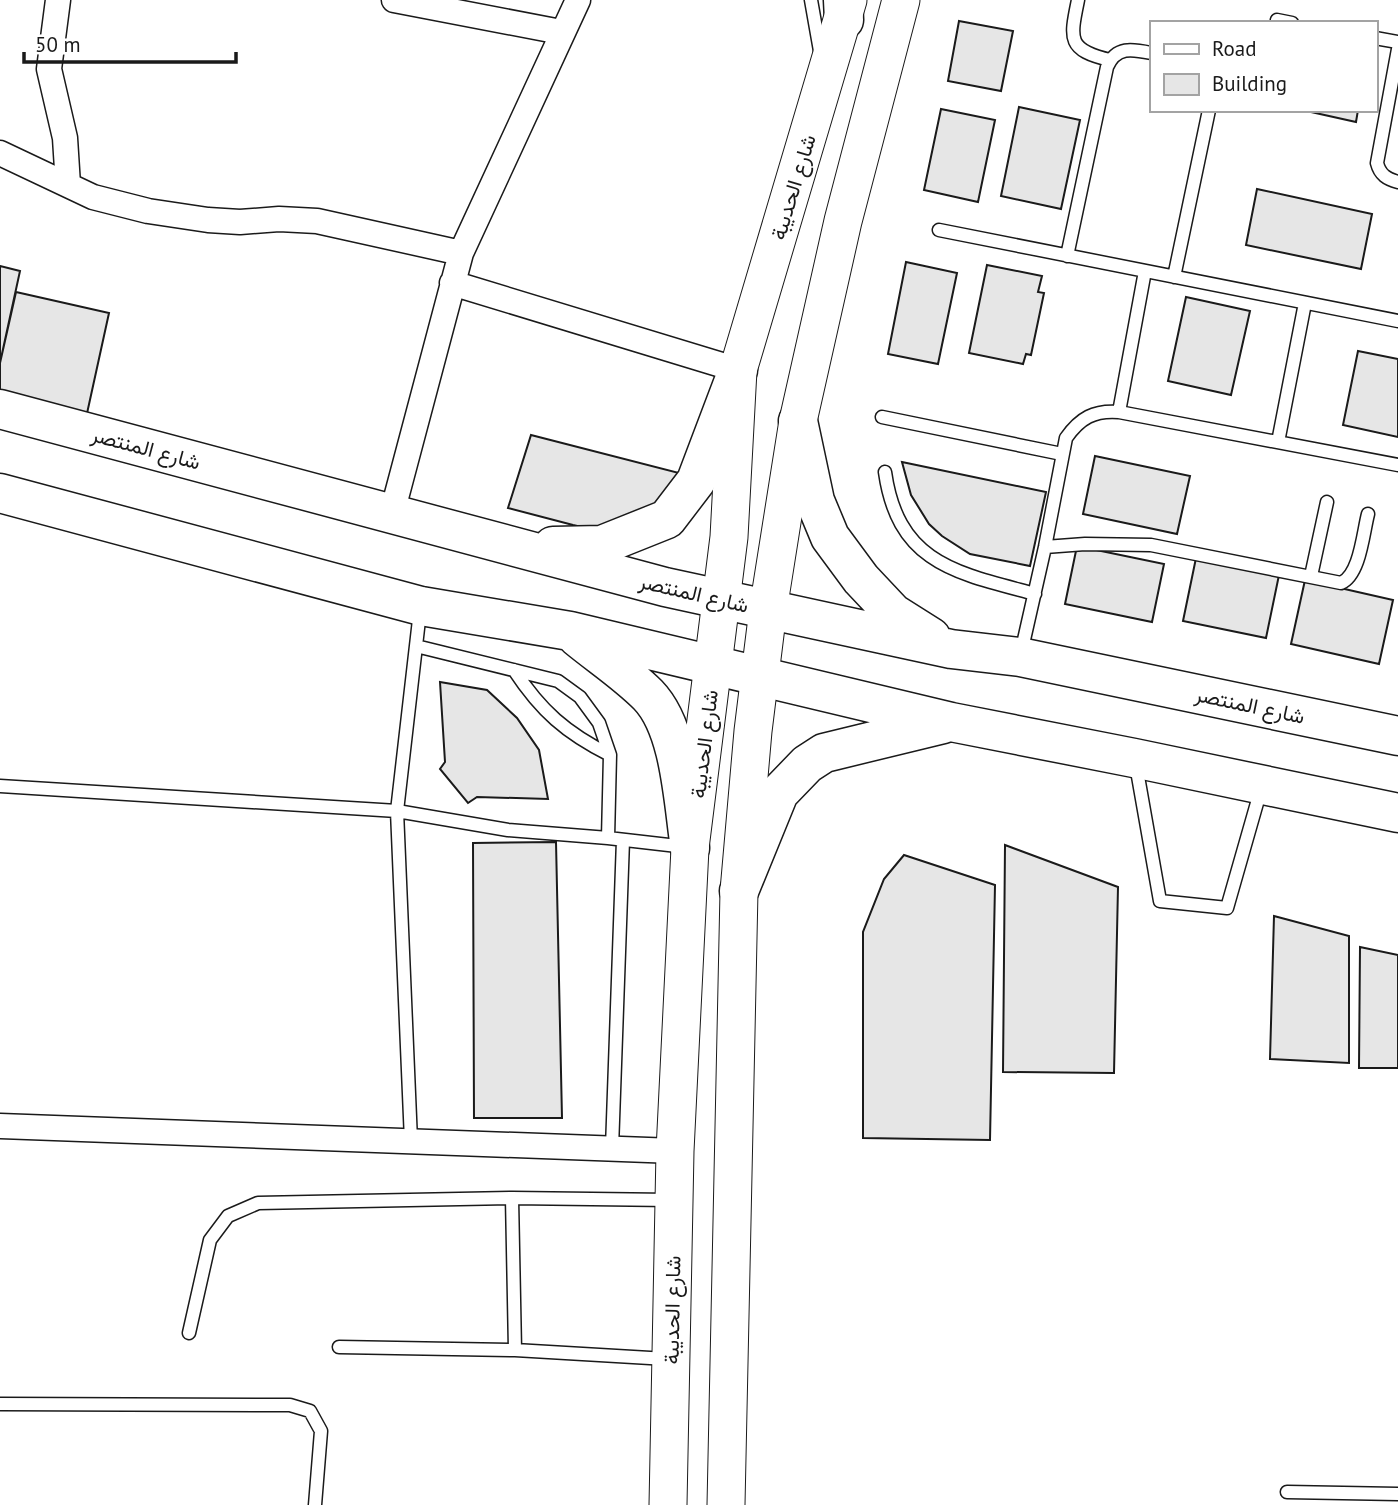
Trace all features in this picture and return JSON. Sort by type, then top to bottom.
[{"type":"main road","points":[[726,1505],[739,891],[760,675],[798,421],[843,221],[901,0]]},
{"type":"main road","name":"شارع الحديبة","points":[[668,1505],[674,1200],[690,848],[729,537],[738,370],[826,80],[845,7]]},
{"type":"main road","points":[[516,547],[602,545],[667,519],[696,481],[738,370]]},
{"type":"main road","name":"شارع المنتصر","points":[[0,409],[665,587],[951,649],[1020,657],[1398,736]]},
{"type":"main road","points":[[798,421],[815,501],[830,537],[861,579],[893,613],[951,649]]},
{"type":"main road","points":[[0,493],[421,607],[570,631],[951,722],[1398,813]]},
{"type":"main road","points":[[570,631],[649,696],[663,718],[676,752],[690,848]]},
{"type":"main road","points":[[739,891],[779,793],[807,764],[824,753],[951,722]]},
{"type":"street","points":[[58,0],[49,69],[65,138],[68,185]]},
{"type":"street","points":[[394,0],[561,32]]},
{"type":"street","points":[[392,513],[461,253],[578,0]]},
{"type":"street","points":[[0,153],[93,197],[148,211],[240,222],[279,219],[317,221],[461,253]]},
{"type":"street","points":[[452,283],[738,370]]},
{"type":"street","points":[[0,1126],[676,1151]]},
{"type":"lane","points":[[811,0],[826,80]]},
{"type":"lane","points":[[1078,0],[1073,26],[1076,44],[1090,55],[1110,60]]},
{"type":"lane","points":[[1278,20],[1283,21]]},
{"type":"lane","points":[[1377,38],[1398,42]]},
{"type":"lane","points":[[1067,256],[1110,60],[1128,49],[1150,53]]},
{"type":"lane","points":[[1398,49],[1377,163],[1384,176],[1398,182]]},
{"type":"lane","points":[[1174,277],[1209,112]]},
{"type":"lane","points":[[939,230],[1398,321]]},
{"type":"lane","points":[[1119,412],[1145,271]]},
{"type":"lane","points":[[1278,442],[1305,303]]},
{"type":"lane","points":[[1020,657],[1066,438],[1087,415],[1103,411],[1119,412],[1398,465]]},
{"type":"lane","points":[[882,417],[1062,454]]},
{"type":"lane","points":[[885,472],[894,512],[904,530],[933,560],[971,577],[1035,594]]},
{"type":"lane","points":[[1311,576],[1327,502]]},
{"type":"lane","points":[[1045,547],[1117,543],[1151,545],[1341,583],[1355,571],[1368,513]]},
{"type":"lane","points":[[411,1141],[397,811],[421,607]]},
{"type":"lane","points":[[416,646],[558,681],[580,697],[599,723],[610,755],[608,838]]},
{"type":"lane","points":[[514,670],[528,692],[555,720],[587,743],[610,755]]},
{"type":"lane","points":[[1134,758],[1160,901],[1227,908],[1262,785]]},
{"type":"lane","points":[[0,786],[397,811],[508,830],[690,848]]},
{"type":"lane","points":[[612,1148],[623,840]]},
{"type":"lane","points":[[189,1333],[210,1240],[228,1216],[258,1203],[512,1198],[674,1200]]},
{"type":"lane","points":[[512,1198],[515,1350]]},
{"type":"lane","points":[[339,1347],[515,1350],[671,1359]]},
{"type":"lane","points":[[0,1404],[290,1405],[310,1411],[321,1431],[315,1505]]},
{"type":"lane","points":[[1287,1492],[1398,1494]]},
{"type":"building","points":[[959,21],[1013,31],[1001,91],[948,81]]},
{"type":"building","points":[[1019,107],[1080,120],[1061,209],[1001,196]]},
{"type":"building","points":[[941,109],[995,120],[978,202],[924,190]]},
{"type":"building","points":[[1311,112],[1358,112],[1356,122]]},
{"type":"building","points":[[1257,189],[1372,214],[1361,269],[1246,245]]},
{"type":"building","points":[[906,262],[957,273],[938,364],[888,354]]},
{"type":"building","points":[[987,265],[1042,276],[1038,292],[1044,293],[1031,355],[1026,354],[1023,364],[969,353]]},
{"type":"building","points":[[0,266],[20,271],[0,363]]},
{"type":"building","points":[[16,292],[109,313],[86,418],[0,400],[0,363]]},
{"type":"building","points":[[1186,297],[1250,311],[1231,395],[1168,381]]},
{"type":"building","points":[[1358,351],[1398,359],[1398,437],[1343,425]]},
{"type":"building","points":[[531,435],[683,474],[659,506],[608,533],[573,525],[508,508]]},
{"type":"building","points":[[1095,456],[1190,476],[1177,534],[1083,514]]},
{"type":"building","points":[[902,462],[1046,492],[1030,566],[970,554],[942,536],[929,524],[911,495]]},
{"type":"building","points":[[1077,546],[1164,564],[1152,622],[1065,604]]},
{"type":"building","points":[[1196,558],[1279,575],[1266,638],[1183,621]]},
{"type":"building","points":[[1305,580],[1393,600],[1379,664],[1291,644]]},
{"type":"building","points":[[440,682],[487,690],[517,718],[539,750],[548,799],[477,797],[468,803],[440,769],[445,762]]},
{"type":"building","points":[[556,842],[562,1118],[474,1118],[473,843]]},
{"type":"building","points":[[1005,845],[1118,887],[1114,1073],[1003,1072]]},
{"type":"building","points":[[904,855],[995,885],[990,1140],[863,1138],[863,932],[884,879]]},
{"type":"building","points":[[1274,916],[1349,936],[1349,1063],[1270,1059]]},
{"type":"building","points":[[1360,947],[1398,955],[1398,1068],[1359,1068]]}]
